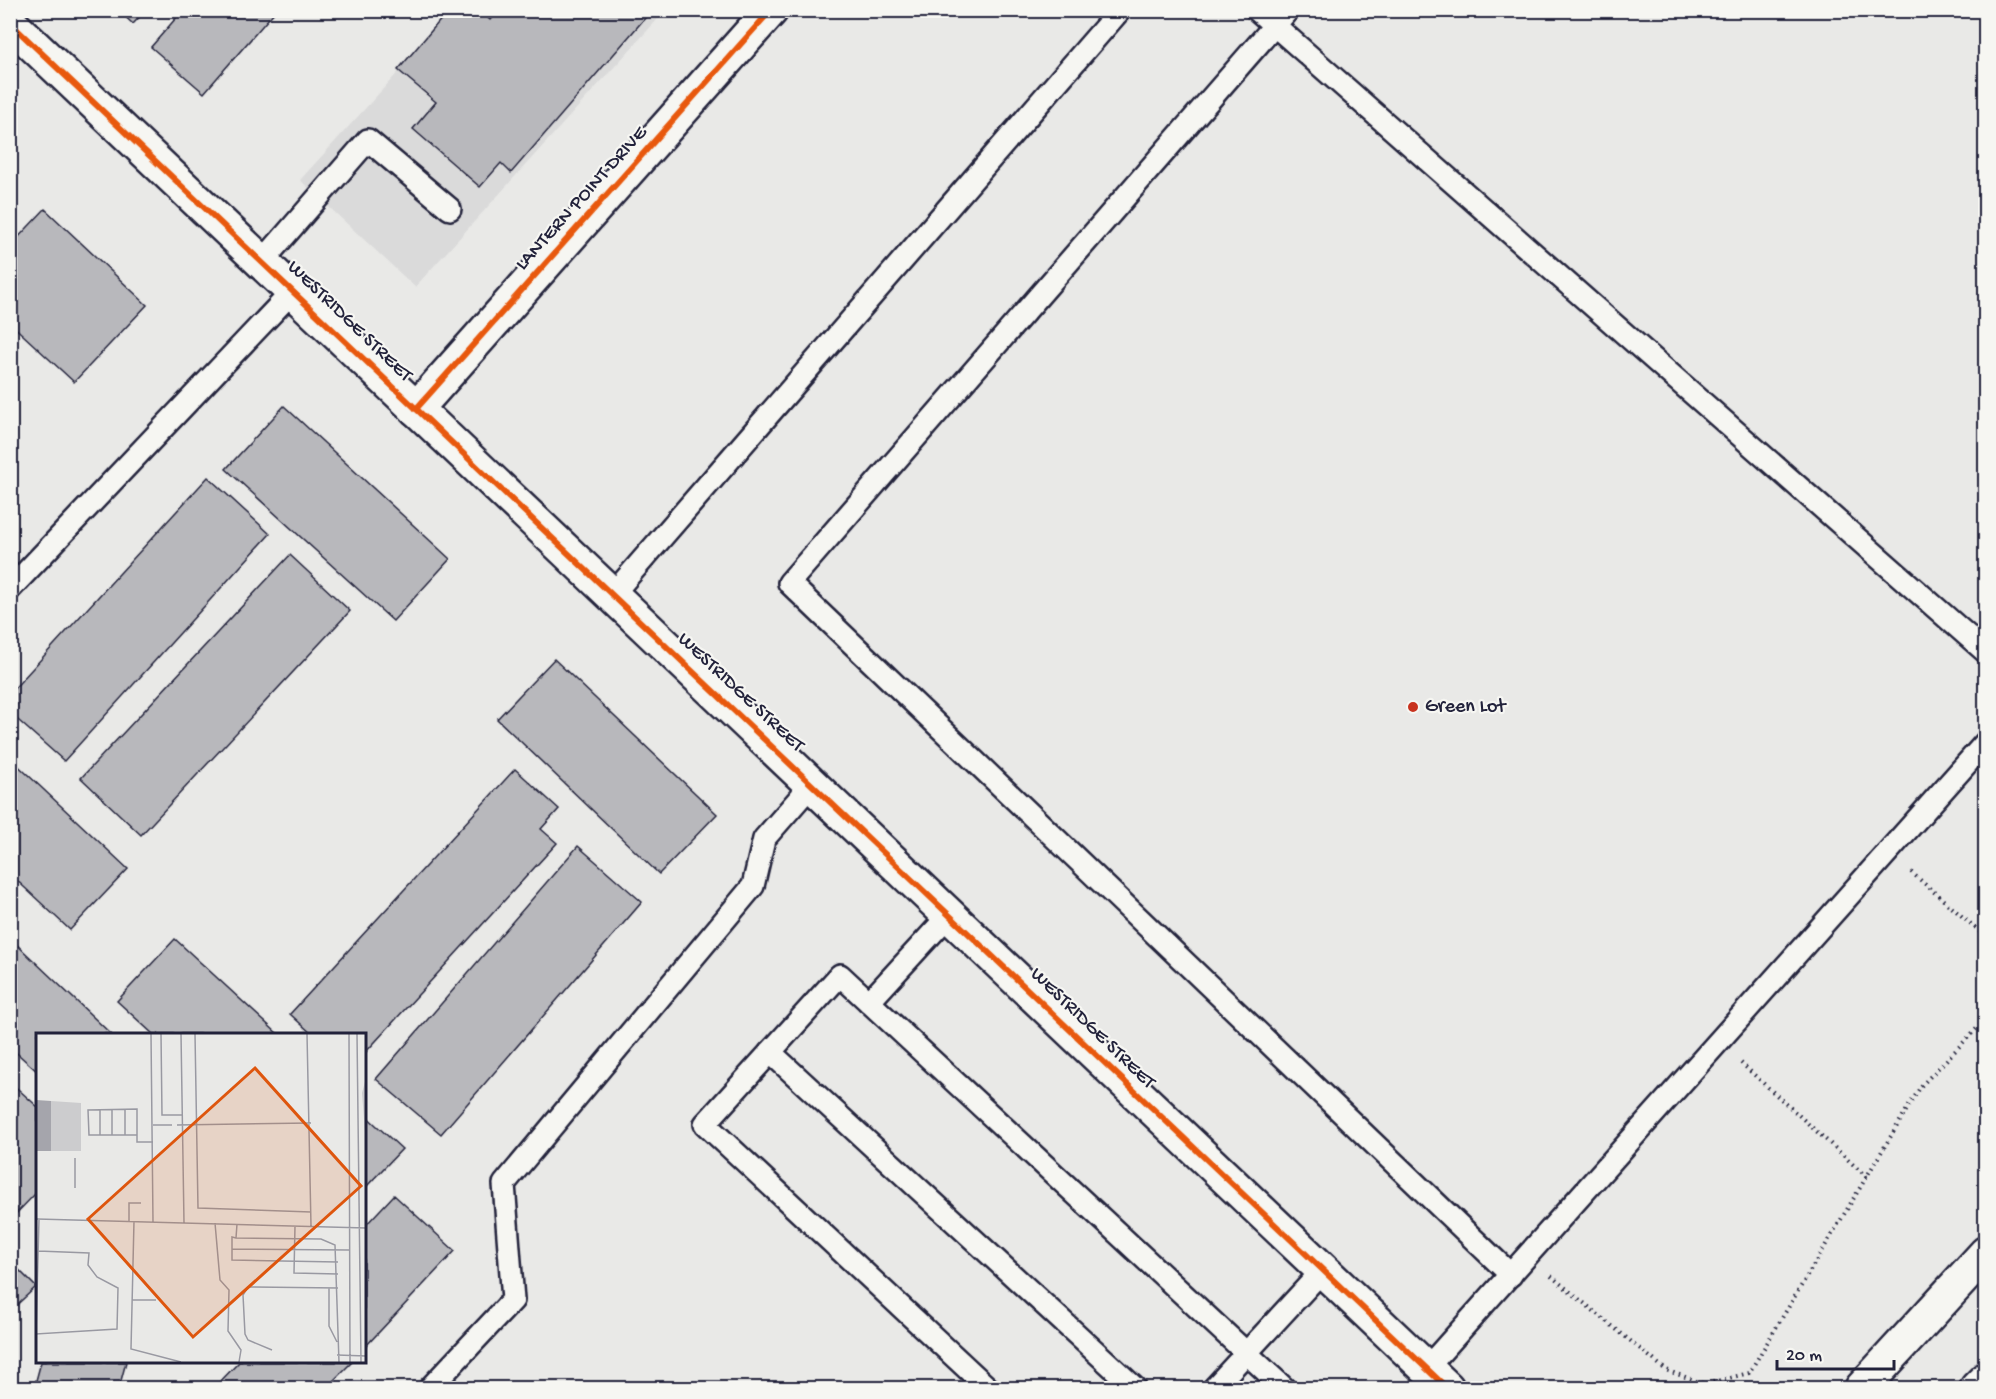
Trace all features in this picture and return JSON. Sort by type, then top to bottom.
[{"type":"street","name":"LANTERN POINT DRIVE","points":[[416,409],[771,10]]},
{"type":"street","name":"WESTRIDGE STREET","points":[[10,23],[1436,1379]]},
{"type":"street","points":[[1863,1389],[1986,1253]]},
{"type":"street","points":[[1977,1389],[1986,1379]]},
{"type":"lane","points":[[612,595],[1120,10]]},
{"type":"lane","points":[[1257,10],[1281,18],[1986,652]]},
{"type":"lane","points":[[1281,18],[789,583],[1511,1275]]},
{"type":"lane","points":[[262,262],[368,140],[450,209]]},
{"type":"lane","points":[[10,589],[293,291]]},
{"type":"lane","points":[[1436,1379],[1511,1275],[1986,742]]},
{"type":"lane","points":[[430,1389],[513,1300],[504,1184],[753,886],[764,839],[812,784]]},
{"type":"lane","points":[[868,1002],[949,915]]},
{"type":"lane","points":[[988,1389],[705,1124],[840,975],[1284,1389]]},
{"type":"lane","points":[[770,1052],[1135,1389]]},
{"type":"lane","points":[[1214,1389],[1323,1270]]},
{"type":"path","points":[[1888,852],[1986,937]]},
{"type":"path","points":[[1527,1257],[1666,1370],[1704,1384],[1749,1373],[1921,1086],[1986,1019]]},
{"type":"path","points":[[1718,1042],[1867,1177]]},
{"type":"shaded area","points":[[454,11],[665,11],[415,287],[300,180]]},
{"type":"building","points":[[118,10],[146,10],[133,24]]},
{"type":"building","points":[[183,10],[276,10],[204,93],[151,47]]},
{"type":"building","points":[[449,10],[479,10],[490,20],[498,10],[652,10],[511,173],[501,163],[480,187],[413,129],[436,102],[398,70]]},
{"type":"building","points":[[45,209],[147,305],[74,382],[10,323],[10,246]]},
{"type":"building","points":[[284,406],[450,559],[393,621],[226,469]]},
{"type":"building","points":[[208,477],[270,534],[64,761],[10,713],[10,693]]},
{"type":"building","points":[[290,555],[350,611],[141,835],[81,778]]},
{"type":"building","points":[[554,659],[717,814],[659,874],[497,719]]},
{"type":"building","points":[[10,758],[128,869],[70,930],[10,874]]},
{"type":"building","points":[[515,769],[559,809],[541,829],[557,843],[366,1052],[366,1033],[311,1033],[290,1014]]},
{"type":"building","points":[[578,846],[642,902],[441,1134],[376,1079]]},
{"type":"building","points":[[175,939],[277,1033],[152,1033],[117,1001]]},
{"type":"building","points":[[13,941],[110,1033],[36,1033],[36,1070],[10,1047],[10,944]]},
{"type":"building","points":[[10,1082],[36,1105],[36,1193],[10,1220]]},
{"type":"building","points":[[366,1116],[402,1149],[366,1187]]},
{"type":"building","points":[[394,1195],[455,1251],[366,1346],[366,1225]]},
{"type":"building","points":[[10,1261],[36,1287],[10,1311]]},
{"type":"building","points":[[41,1363],[126,1363],[119,1388],[34,1388]]},
{"type":"building","points":[[238,1363],[351,1363],[326,1388],[214,1388]]},
{"type":"cycle path","points":[[416,409],[771,10]]},
{"type":"cycle path","points":[[10,23],[1447,1388]]},
{"type":"place","name":"Green Lot","points":[[1413,707]]}]
